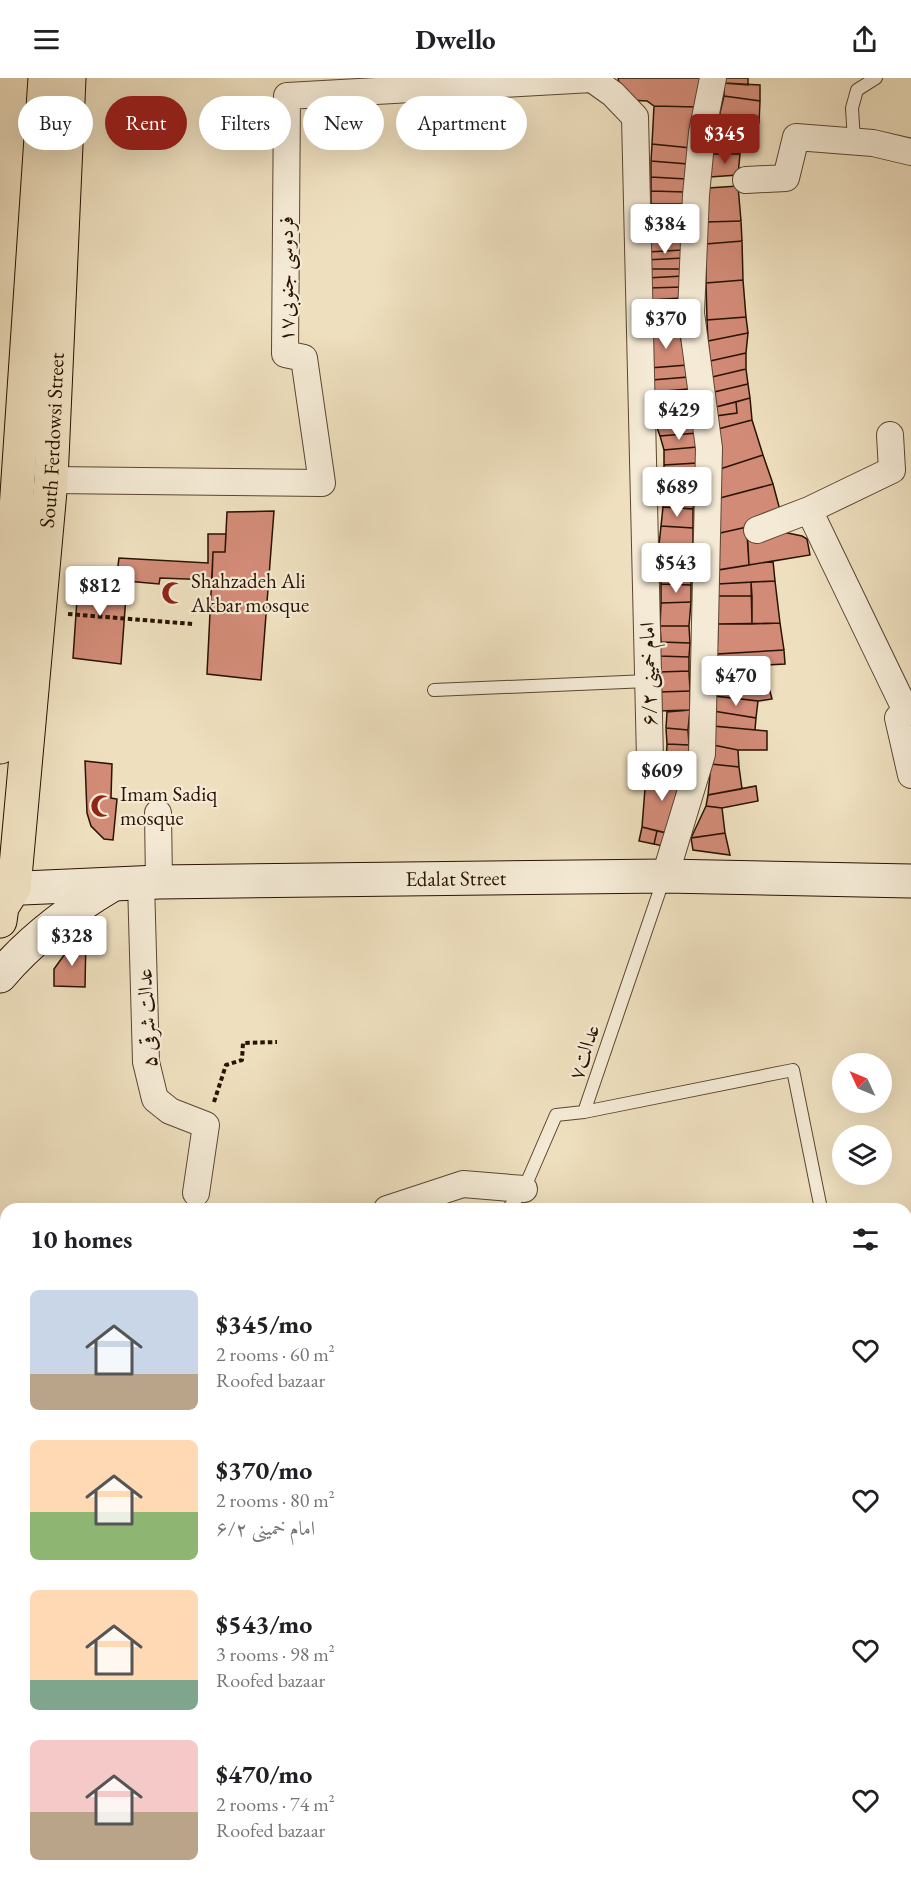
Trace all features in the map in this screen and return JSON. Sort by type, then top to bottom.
[{"type":"main road","name":"South Ferdowsi Street","points":[[0,747],[4,621],[45,78]]},
{"type":"main road","name":"South Ferdowsi Street","points":[[3,901],[51,480],[69,78]]},
{"type":"main road","name":"Edalat Street","points":[[3,901],[139,882],[665,876],[911,881]]},
{"type":"main road","points":[[0,976],[15,958],[46,929],[80,904],[139,882]]},
{"type":"street","points":[[665,876],[702,754],[709,448],[691,313],[696,195],[702,133],[713,78]]},
{"type":"street","name":"امام خمینی ۶/۲","points":[[382,85],[592,79],[613,94],[635,117],[650,759]]},
{"type":"street","name":"فردوسی جنوبی۱۷","points":[[51,480],[322,483],[304,358],[285,354],[287,96],[382,85]]},
{"type":"street","points":[[746,180],[786,178],[796,137],[873,143],[911,152]]},
{"type":"street","points":[[757,530],[808,510],[892,470],[890,435]]},
{"type":"street","points":[[808,510],[909,712],[898,718],[911,775]]},
{"type":"street","name":"عدالت شرقی ۵","points":[[158,813],[139,882],[146,1062],[155,1099],[170,1111],[206,1125]]},
{"type":"street","points":[[196,1193],[206,1125]]},
{"type":"street","points":[[405,1203],[463,1184],[516,1199]]},
{"type":"lane","points":[[854,141],[852,108],[857,90],[876,78]]},
{"type":"lane","points":[[434,690],[648,681]]},
{"type":"lane","name":"عدالت۷","points":[[516,1199],[556,1115],[584,1112],[665,876]]},
{"type":"lane","points":[[584,1112],[793,1070],[820,1203]]},
{"type":"path","points":[[64,615],[193,624]]},
{"type":"path","points":[[206,1125],[225,1065],[242,1060],[243,1043],[277,1042]]},
{"type":"building","points":[[618,78],[701,78],[697,107],[654,106],[647,101],[629,100],[621,92]]},
{"type":"building","points":[[724,78],[748,78],[748,85],[724,83]]},
{"type":"building","points":[[724,83],[760,85],[760,101],[724,96]]},
{"type":"building","points":[[724,96],[760,101],[759,123],[718,121]]},
{"type":"building","points":[[654,106],[697,107],[691,148],[652,144]]},
{"type":"building","points":[[718,121],[741,121],[740,154],[712,154]]},
{"type":"building","points":[[652,144],[691,148],[688,164],[651,161]]},
{"type":"building","points":[[712,154],[740,154],[738,175],[710,177]]},
{"type":"building","points":[[651,161],[688,164],[686,179],[651,177]]},
{"type":"building","points":[[651,177],[686,179],[685,192],[651,191]]},
{"type":"building","points":[[738,186],[741,221],[706,222],[708,188]]},
{"type":"building","points":[[651,191],[685,192],[683,204],[651,204]]},
{"type":"building","points":[[651,204],[683,204],[682,237],[649,239]]},
{"type":"building","points":[[741,221],[742,241],[706,244],[706,222]]},
{"type":"building","points":[[682,237],[682,250],[648,252],[649,239]]},
{"type":"building","points":[[742,241],[743,280],[706,283],[706,244]]},
{"type":"building","points":[[682,250],[683,258],[645,260],[648,252]]},
{"type":"building","points":[[683,258],[683,269],[646,269],[645,260]]},
{"type":"building","points":[[646,269],[683,269],[683,276],[647,278]]},
{"type":"building","points":[[683,276],[683,287],[648,288],[647,278]]},
{"type":"building","points":[[743,280],[746,317],[707,320],[706,283]]},
{"type":"building","points":[[683,287],[682,298],[649,300],[648,288]]},
{"type":"building","points":[[682,298],[678,314],[646,317],[649,300]]},
{"type":"building","points":[[678,314],[679,331],[646,334],[646,317]]},
{"type":"building","points":[[746,317],[748,333],[708,341],[707,320]]},
{"type":"building","points":[[679,331],[687,365],[650,368],[646,334]]},
{"type":"building","points":[[748,333],[746,353],[710,361],[708,341]]},
{"type":"building","points":[[746,353],[746,369],[712,377],[710,361]]},
{"type":"building","points":[[687,365],[688,377],[652,380],[650,368]]},
{"type":"building","points":[[746,369],[748,384],[714,392],[712,377]]},
{"type":"building","points":[[688,377],[689,389],[653,392],[652,380]]},
{"type":"building","points":[[748,384],[750,398],[716,407],[714,392]]},
{"type":"building","points":[[689,389],[691,403],[653,405],[653,392]]},
{"type":"building","points":[[750,398],[752,420],[718,429],[716,416],[737,413],[736,402]]},
{"type":"building","points":[[736,402],[737,413],[716,416],[716,407]]},
{"type":"building","points":[[691,403],[694,419],[655,422],[653,405]]},
{"type":"building","points":[[694,419],[697,433],[660,436],[655,422]]},
{"type":"building","points":[[752,420],[763,455],[720,469],[718,429]]},
{"type":"building","points":[[697,433],[697,447],[664,450],[660,436]]},
{"type":"building","points":[[697,447],[697,463],[664,465],[664,450]]},
{"type":"building","points":[[763,455],[773,484],[720,498],[720,469]]},
{"type":"building","points":[[697,463],[697,492],[664,490],[664,465]]},
{"type":"building","points":[[773,484],[781,514],[747,527],[720,533],[720,498]]},
{"type":"building","points":[[664,490],[697,492],[693,509],[663,507]]},
{"type":"building","points":[[663,507],[693,509],[693,528],[661,526]]},
{"type":"building","points":[[274,511],[261,680],[207,674],[213,552],[225,552],[227,512]]},
{"type":"building","points":[[661,526],[693,528],[693,545],[659,545]]},
{"type":"building","points":[[747,527],[749,565],[718,570],[720,533]]},
{"type":"building","points":[[783,532],[807,539],[810,555],[749,565],[747,534]]},
{"type":"building","points":[[208,534],[226,534],[225,552],[213,552],[212,580],[160,578],[159,584],[116,580],[119,558],[208,563]]},
{"type":"building","points":[[659,545],[693,545],[692,564],[660,564]]},
{"type":"building","points":[[773,561],[775,581],[718,584],[718,570]]},
{"type":"building","points":[[660,564],[692,564],[691,585],[661,584]]},
{"type":"building","points":[[79,570],[116,572],[116,580],[127,582],[121,664],[73,658]]},
{"type":"building","points":[[775,581],[780,623],[752,624],[751,582]]},
{"type":"building","points":[[751,582],[752,596],[718,596],[718,584]]},
{"type":"building","points":[[661,584],[691,585],[691,602],[661,603]]},
{"type":"building","points":[[718,596],[752,596],[752,624],[718,624]]},
{"type":"building","points":[[691,602],[689,626],[660,626],[661,603]]},
{"type":"building","points":[[780,623],[784,650],[717,654],[718,624]]},
{"type":"building","points":[[660,626],[689,626],[690,643],[661,642]]},
{"type":"building","points":[[661,642],[690,643],[689,657],[659,656]]},
{"type":"building","points":[[784,650],[785,664],[716,668],[717,654]]},
{"type":"building","points":[[659,656],[689,657],[689,671],[659,672]]},
{"type":"building","points":[[767,666],[768,684],[716,682],[716,668]]},
{"type":"building","points":[[689,671],[690,691],[659,692],[659,672]]},
{"type":"building","points":[[716,682],[768,684],[772,699],[758,701],[715,696]]},
{"type":"building","points":[[690,691],[690,710],[658,711],[659,692]]},
{"type":"building","points":[[715,696],[758,701],[756,718],[713,711]]},
{"type":"building","points":[[690,710],[688,730],[666,728],[667,712]]},
{"type":"building","points":[[713,711],[756,718],[755,730],[713,726]]},
{"type":"building","points":[[713,726],[767,731],[767,750],[738,750],[713,745]]},
{"type":"building","points":[[666,728],[688,730],[689,745],[667,744]]},
{"type":"building","points":[[667,744],[689,745],[691,765],[666,764]]},
{"type":"building","points":[[713,745],[738,750],[739,767],[711,764]]},
{"type":"building","name":"Imam Sadiq mosque","points":[[85,761],[112,764],[111,798],[117,799],[113,840],[104,839],[91,826],[87,813]]},
{"type":"building","points":[[666,764],[691,765],[687,777],[666,776]]},
{"type":"building","points":[[711,764],[739,767],[742,789],[708,795]]},
{"type":"building","points":[[646,776],[687,777],[671,834],[642,827]]},
{"type":"building","points":[[756,786],[758,801],[722,808],[706,806],[708,795]]},
{"type":"building","points":[[706,806],[722,808],[725,833],[691,838]]},
{"type":"building","points":[[642,827],[657,831],[654,844],[639,841]]},
{"type":"building","points":[[657,831],[671,834],[667,847],[654,844]]},
{"type":"building","points":[[725,833],[730,855],[693,850],[691,838]]},
{"type":"building","points":[[86,936],[85,987],[54,986],[54,969],[67,951]]},
{"type":"place","name":"Shahzadeh Ali Akbar mosque","points":[[173,593]]},
{"type":"place","name":"Imam Sadiq mosque","points":[[102,806]]}]
